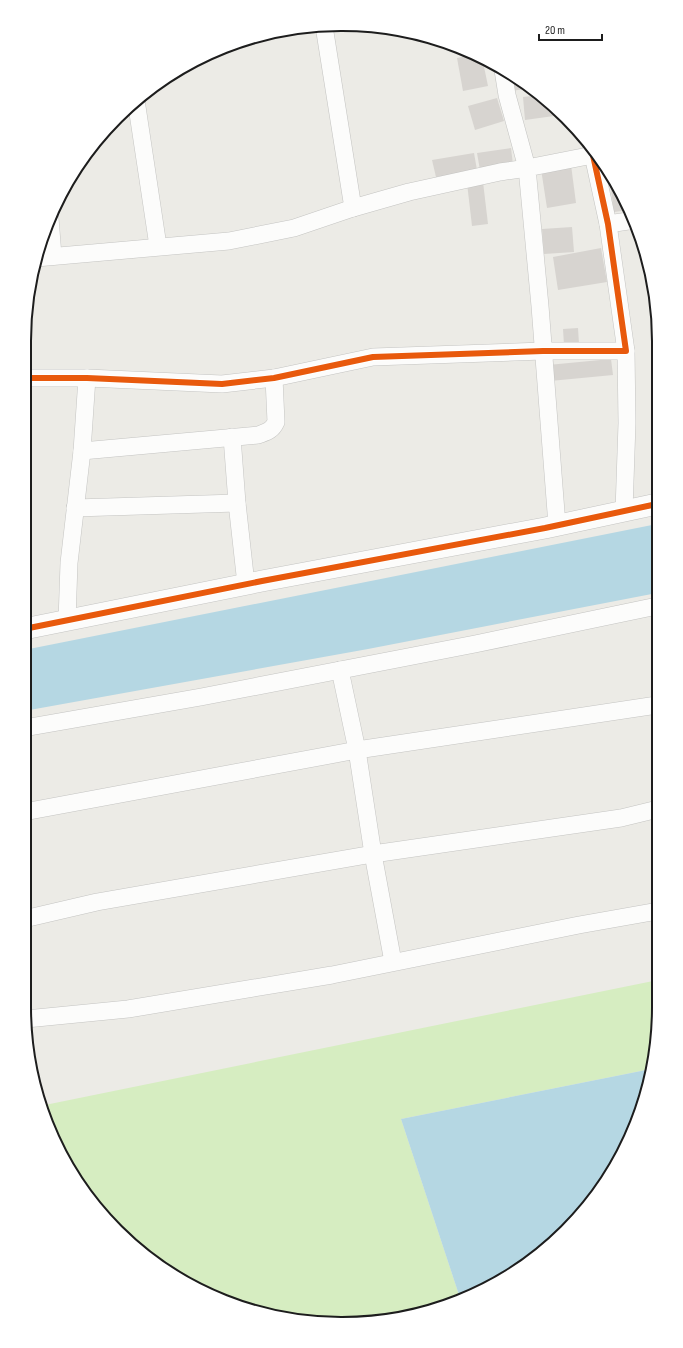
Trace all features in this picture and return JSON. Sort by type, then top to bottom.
[{"type":"street","points":[[325,32],[352,208]]},
{"type":"street","points":[[503,77],[527,168],[540,306],[557,526]]},
{"type":"street","points":[[137,108],[158,246]]},
{"type":"street","points":[[43,257],[229,241],[294,228],[352,208],[450,182],[527,168],[588,152]]},
{"type":"street","points":[[594,161],[608,224],[626,351],[627,424],[624,511]]},
{"type":"street","points":[[608,224],[627,221]]},
{"type":"street","points":[[51,232],[53,256]]},
{"type":"street","points":[[31,378],[87,378],[222,384],[274,378],[374,357],[543,351],[626,351]]},
{"type":"street","points":[[67,620],[69,563],[82,451],[87,378]]},
{"type":"street","points":[[82,451],[258,435],[273,429],[276,422],[274,378]]},
{"type":"street","points":[[232,437],[237,503],[246,584]]},
{"type":"street","points":[[75,508],[237,503]]},
{"type":"street","points":[[31,628],[246,584],[557,526],[652,505]]},
{"type":"street","points":[[31,727],[475,644],[652,607]]},
{"type":"street","points":[[340,670],[357,750],[373,854],[393,962]]},
{"type":"street","points":[[31,811],[357,750],[652,706]]},
{"type":"street","points":[[31,917],[97,902],[373,854],[621,818],[652,810]]},
{"type":"street","points":[[32,1019],[128,1010],[332,975],[652,912]]},
{"type":"green space","points":[[652,981],[651,1027],[645,1070],[401,1119],[459,1294],[441,1301],[402,1311],[342,1317],[281,1311],[242,1301],[204,1285],[186,1275],[152,1253],[137,1240],[95,1196],[83,1179],[63,1144],[47,1105]]},
{"type":"water","points":[[652,525],[652,594],[368,649],[31,710],[31,649]]},
{"type":"water","points":[[645,1070],[636,1106],[620,1144],[600,1179],[588,1196],[561,1226],[531,1253],[497,1275],[459,1294],[401,1119]]},
{"type":"building","points":[[464,57],[484,66],[488,86],[463,91],[457,58]]},
{"type":"building","points":[[509,80],[523,89],[511,91]]},
{"type":"building","points":[[532,96],[554,116],[525,120],[523,97]]},
{"type":"building","points":[[497,98],[504,121],[475,130],[468,106]]},
{"type":"building","points":[[511,148],[513,165],[480,170],[477,153]]},
{"type":"building","points":[[474,153],[477,170],[436,177],[432,160]]},
{"type":"building","points":[[571,165],[576,203],[547,208],[541,169]]},
{"type":"building","points":[[483,182],[488,224],[472,226],[467,183]]},
{"type":"building","points":[[611,187],[623,211],[614,212]]},
{"type":"building","points":[[572,227],[574,252],[544,254],[542,229]]},
{"type":"building","points":[[601,248],[607,282],[558,290],[553,257]]},
{"type":"building","points":[[578,328],[579,344],[564,345],[563,329]]},
{"type":"building","points":[[611,359],[613,375],[550,381],[548,365]]},
{"type":"cycle path","points":[[31,378],[87,378],[222,384],[274,378],[373,357],[543,351],[626,351],[608,224],[594,161]]},
{"type":"cycle path","points":[[31,628],[262,581],[545,528],[652,505]]}]
